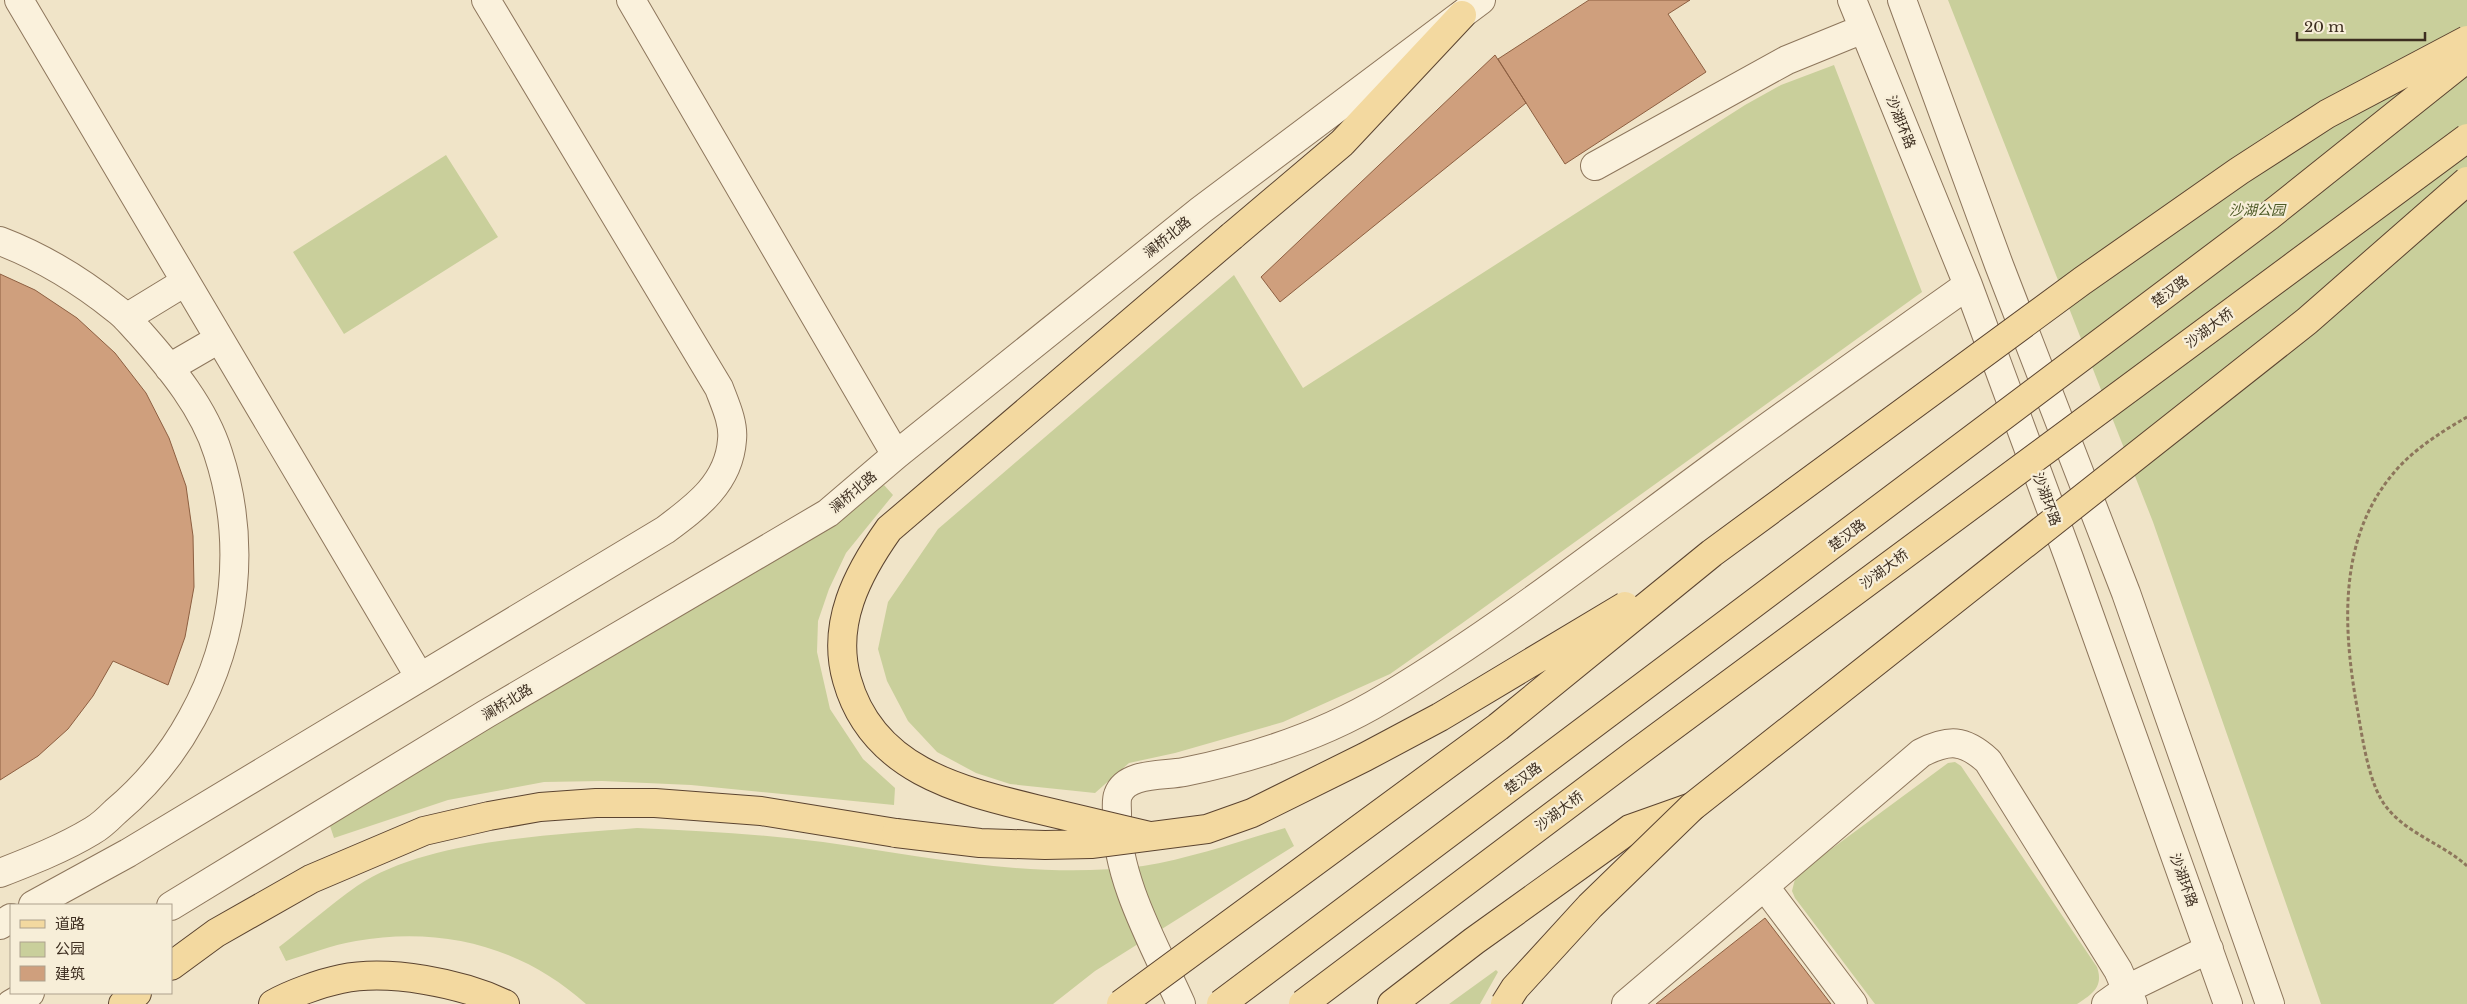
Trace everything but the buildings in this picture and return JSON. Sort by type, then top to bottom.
[{"type":"main road","points":[[1150,836],[980,795],[943,782],[908,763],[871,730],[859,710],[843,665],[843,637],[857,579],[889,529],[1342,143],[1471,7]]},
{"type":"main road","points":[[1121,1004],[1498,727],[1712,553],[2082,280],[2239,171],[2327,114],[2467,40]]},
{"type":"main road","name":"楚汉路","points":[[1221,1004],[2269,216],[2467,58]]},
{"type":"main road","name":"沙湖大桥","points":[[1303,1004],[1659,736],[2467,138]]},
{"type":"main road","points":[[1505,1004],[1515,988],[1590,906],[1692,807],[2307,320],[2467,180]]},
{"type":"main road","points":[[172,965],[216,933],[311,879],[424,831],[489,816],[549,806],[656,803],[761,811],[896,833],[980,843],[1091,844],[1207,829],[1252,813],[1365,757],[1440,717],[1712,553]]},
{"type":"main road","points":[[1392,1004],[1474,941],[1630,829],[1692,807]]},
{"type":"main road","points":[[273,1004],[341,979],[382,976],[441,982],[485,994],[505,1004]]},
{"type":"main road","points":[[123,1004],[135,994]]},
{"type":"street","points":[[18,0],[419,676]]},
{"type":"street","points":[[35,904],[128,853],[419,676],[665,530],[692,510],[714,488],[725,466],[732,440],[729,415],[719,388],[486,0]]},
{"type":"street","points":[[631,0],[896,455]]},
{"type":"street","name":"沙湖环路","points":[[1852,0],[1968,285],[2073,567],[2228,1004]]},
{"type":"street","points":[[1902,0],[1999,265],[2126,593],[2270,1004]]},
{"type":"street","name":"澜桥北路","points":[[172,905],[486,714],[828,513],[896,455],[1201,210],[1471,7]]},
{"type":"street","points":[[1595,166],[1787,60],[1863,29]]},
{"type":"street","points":[[0,241],[29,252],[71,277],[118,310],[169,368],[190,396],[218,451],[232,519],[235,559],[233,601],[222,646],[205,695],[181,740],[156,774],[94,831],[27,904]]},
{"type":"street","points":[[126,318],[185,282]]},
{"type":"street","points":[[1182,1004],[1130,888],[1120,854],[1116,829],[1117,796],[1126,782],[1138,778],[1183,772],[1254,754],[1353,718],[1502,624],[1734,451],[1968,285]]},
{"type":"street","points":[[169,368],[219,339]]},
{"type":"street","points":[[1626,1004],[1921,753],[1939,744],[1955,742],[1969,746],[1988,761],[2118,970],[2122,999],[2209,949]]},
{"type":"street","points":[[0,873],[40,857],[94,831]]},
{"type":"street","points":[[0,873],[128,853]]},
{"type":"street","points":[[1765,887],[1853,1004]]},
{"type":"street","points":[[11,1004],[28,994]]},
{"type":"path","points":[[2467,417],[2411,456],[2393,474],[2376,497],[2365,516],[2357,541],[2346,610],[2352,681],[2361,730],[2381,800],[2398,818],[2422,838],[2467,866]]},
{"type":"green space","name":"沙湖公园","points":[[1948,0],[2467,0],[2467,1004],[2321,1004],[2153,522]]},
{"type":"green space","points":[[1834,65],[1922,292],[1461,624],[1390,674],[1283,722],[1175,753],[1129,763],[1095,793],[1010,784],[976,773],[937,752],[908,721],[887,681],[878,649],[888,602],[938,529],[1234,275],[1303,388],[1745,105],[1781,85]]},
{"type":"green space","points":[[446,155],[498,237],[344,334],[293,252]]},
{"type":"green space","points":[[884,485],[893,495],[846,553],[829,589],[818,621],[817,652],[830,709],[863,759],[895,788],[894,805],[691,785],[602,781],[544,782],[448,800],[334,838],[329,823]]},
{"type":"green space","points":[[1955,762],[1961,766],[2097,967],[2099,974],[2098,985],[2092,993],[2077,1004],[1875,1004],[1795,898],[1792,891],[1796,875],[1948,763]]},
{"type":"green space","points":[[637,828],[776,837],[1023,869],[1103,870],[1143,866],[1196,854],[1285,828],[1294,846],[1095,971],[1053,1004],[586,1004],[561,984],[535,968],[479,945],[449,939],[418,936],[356,941],[329,947],[286,961],[279,947],[357,886],[386,870],[419,858],[492,842],[568,833]]},
{"type":"green space","points":[[1496,970],[1498,972],[1480,1004],[1449,1004]]}]
